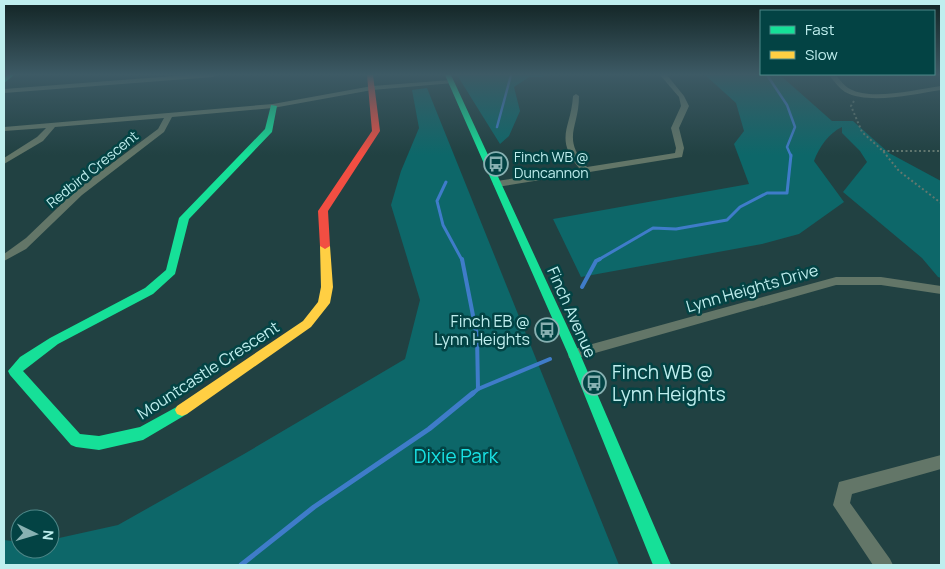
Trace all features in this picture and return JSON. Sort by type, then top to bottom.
[{"type":"street","points":[[4,129],[273,106],[297,102]]},
{"type":"street","name":"Mountcastle Crescent","points":[[273,106],[269,130],[184,218],[171,271],[149,291],[54,341],[25,361],[15,371],[76,440],[100,443],[143,433],[188,407],[307,324],[324,303],[327,287],[323,211],[376,131],[373,102]]},
{"type":"street","name":"Finch Avenue","points":[[459,102],[574,354],[662,565]]},
{"type":"street","points":[[576,102],[569,136],[570,147],[585,170]]},
{"type":"street","points":[[497,184],[679,155],[680,148],[674,128],[685,106],[684,102]]},
{"type":"street","name":"Redbird Crescent","points":[[4,258],[14,253],[34,237],[68,203],[161,130],[169,115]]},
{"type":"street","points":[[4,161],[40,139],[53,125]]},
{"type":"street","name":"Lynn Heights Drive","points":[[574,354],[836,281],[881,281],[941,290]]},
{"type":"street","points":[[884,565],[841,505],[845,488],[941,462]]},
{"type":"path","points":[[854,102],[851,106],[862,132],[883,151],[899,171],[941,203]]},
{"type":"path","points":[[883,151],[941,151]]},
{"type":"green space","name":"Dixie Park","points":[[414,102],[432,102],[619,565],[4,565],[4,540],[10,541],[10,559],[60,559],[60,538],[118,525],[244,454],[405,359],[420,300],[391,205],[401,171],[419,128]]},
{"type":"green space","points":[[474,102],[518,102],[520,111],[509,136],[500,144]]},
{"type":"green space","points":[[734,102],[810,102],[832,121],[853,121],[889,153],[941,181],[941,278],[922,258],[843,192],[867,162],[860,151],[842,133],[842,127],[825,141],[814,161],[844,202],[799,234],[762,244],[581,277],[553,219],[749,184],[734,144],[744,131]]},
{"type":"waterway","points":[[497,127],[504,102]]},
{"type":"waterway","points":[[785,102],[795,127],[787,147],[791,156]]},
{"type":"waterway","points":[[598,260],[653,228],[676,229],[727,220],[740,207],[767,193],[787,193],[791,156]]},
{"type":"waterway","points":[[446,182],[437,201],[443,225],[462,260]]},
{"type":"waterway","points":[[462,259],[477,336],[478,389]]},
{"type":"waterway","points":[[582,287],[598,260]]},
{"type":"waterway","points":[[478,389],[550,359]]},
{"type":"waterway","points":[[471,395],[478,389]]},
{"type":"waterway","points":[[241,565],[314,507],[429,429],[473,393]]},
{"type":"traffic: fast","points":[[460,102],[574,354],[662,565]]},
{"type":"traffic: fast","points":[[182,410],[143,433],[99,443],[76,440],[15,371],[25,361],[54,341],[149,291],[171,271],[184,218],[269,130],[273,106]]},
{"type":"traffic: slow","points":[[182,410],[307,324],[324,303],[327,287],[325,246]]},
{"type":"traffic: jam","points":[[325,246],[323,211],[376,131],[373,102]]},
{"type":"place","name":"Finch WB @ Duncannon","points":[[496,164]]},
{"type":"place","name":"Finch EB @ Lynn Heights","points":[[547,330]]},
{"type":"place","name":"Finch WB @ Lynn Heights","points":[[594,383]]}]
